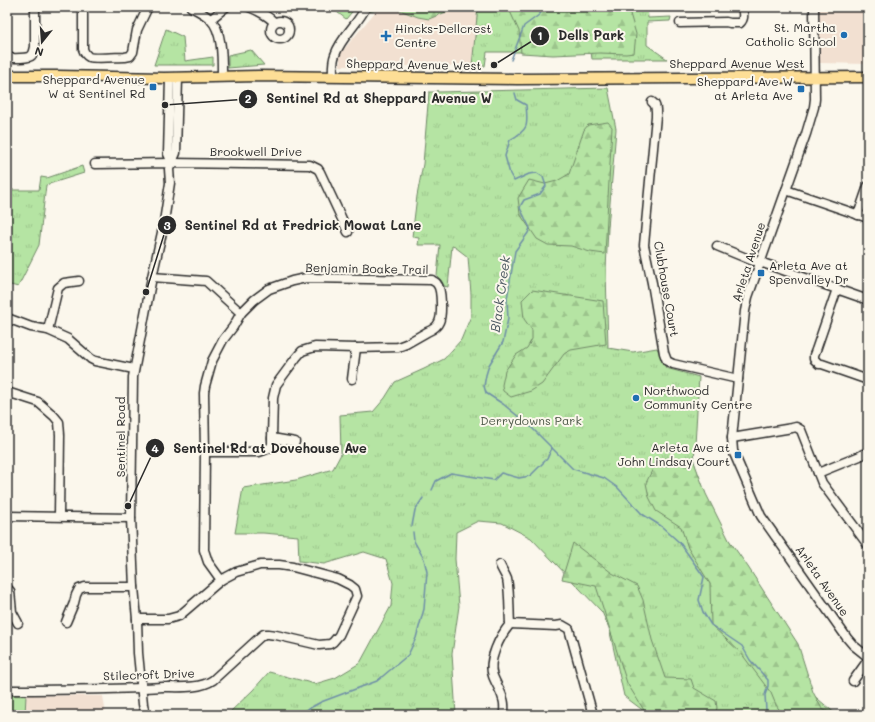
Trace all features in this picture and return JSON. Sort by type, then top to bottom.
[{"type":"main road","name":"Sheppard Avenue West","points":[[7,76],[174,78],[333,76],[517,79],[868,77]]},
{"type":"street","points":[[7,58],[26,57],[31,56],[34,53],[35,7]]},
{"type":"street","points":[[83,7],[83,49],[86,55],[92,57],[130,56],[133,50],[136,34],[148,7]]},
{"type":"street","points":[[191,7],[211,19],[214,24],[220,39],[222,77]]},
{"type":"street","points":[[211,19],[226,7]]},
{"type":"street","points":[[250,7],[264,13],[274,22]]},
{"type":"street","points":[[333,76],[333,60],[337,49],[359,20],[366,7]]},
{"type":"street","points":[[680,23],[740,23],[744,18],[742,7]]},
{"type":"street","name":"Arleta Avenue","points":[[814,7],[814,107],[806,134],[748,297],[745,311],[732,438],[733,450],[761,516],[847,638],[868,658]]},
{"type":"street","name":"Sentinel Road","points":[[145,715],[141,688],[134,587],[132,518],[133,377],[163,228],[170,183],[169,169],[176,153],[174,78]]},
{"type":"street","name":"Clubhouse Court","points":[[652,102],[656,107],[656,116],[644,246],[664,353],[668,361],[673,364],[738,380]]},
{"type":"street","points":[[96,164],[172,163]]},
{"type":"street","name":"Brookwell Drive","points":[[172,163],[304,164],[314,166],[320,172],[348,232]]},
{"type":"street","points":[[858,215],[868,186]]},
{"type":"street","points":[[786,190],[868,218]]},
{"type":"street","points":[[716,246],[751,260],[837,288],[868,300]]},
{"type":"street","points":[[152,277],[206,281],[241,313]]},
{"type":"street","name":"Benjamin Boake Trail","points":[[220,580],[208,562],[204,550],[205,386],[212,361],[217,350],[241,313],[254,300],[269,289],[306,278],[432,280],[437,284],[440,292],[441,310],[438,323],[434,328],[406,344],[398,347],[315,347],[302,351],[276,385],[273,398],[272,438]]},
{"type":"street","points":[[48,330],[58,288],[64,283],[79,281]]},
{"type":"street","points":[[837,288],[814,355],[814,359],[820,364],[868,380]]},
{"type":"street","points":[[7,318],[31,327],[48,330],[68,339],[95,362],[134,370]]},
{"type":"street","points":[[352,379],[356,348]]},
{"type":"street","points":[[7,392],[38,402],[59,422],[59,516]]},
{"type":"street","points":[[732,438],[796,427],[801,430],[822,483],[868,545]]},
{"type":"street","points":[[205,452],[259,452],[270,448],[272,438],[295,442]]},
{"type":"street","points":[[818,472],[863,454],[868,454]]},
{"type":"street","points":[[7,516],[132,518]]},
{"type":"street","name":"Stilecroft Drive","points":[[7,690],[196,686],[210,682],[264,634],[319,644],[330,644],[339,636],[357,596],[355,590],[345,582],[293,567],[279,565],[256,566],[236,572],[220,580],[180,616],[168,619],[137,619]]},
{"type":"street","points":[[500,565],[505,572],[507,580],[510,624],[496,645],[492,666],[493,676],[504,701],[504,715]]},
{"type":"street","points":[[66,622],[79,589],[84,587],[134,587]]},
{"type":"street","points":[[7,588],[10,591],[12,612],[18,622]]},
{"type":"street","points":[[510,624],[562,625],[569,629],[593,715]]},
{"type":"street","points":[[853,680],[868,658]]},
{"type":"shaded area","points":[[384,7],[397,9],[418,17],[429,19],[458,7],[478,7],[472,66],[340,66],[340,54],[376,11]]},
{"type":"shaded area","name":"St. Martha Catholic School","points":[[819,7],[868,7],[868,64],[820,63]]},
{"type":"shaded area","points":[[26,695],[103,696],[106,715],[25,715]]},
{"type":"green space","points":[[329,7],[356,7],[346,19]]},
{"type":"green space","points":[[345,7],[384,7],[374,11],[365,12],[356,11]]},
{"type":"green space","points":[[388,7],[458,7],[429,19]]},
{"type":"green space","points":[[478,7],[647,7],[648,18],[671,17],[670,21],[647,22],[647,45],[667,59],[592,59],[591,52],[487,52],[485,66],[472,66]]},
{"type":"green space","points":[[508,7],[628,7],[636,34],[634,53],[553,55],[521,53],[519,31]]},
{"type":"green space","points":[[166,29],[183,37],[185,61],[213,57],[213,65],[154,65]]},
{"type":"green space","points":[[251,50],[264,65],[228,68],[228,55]]},
{"type":"green space","name":"Derrydowns Park","points":[[608,88],[616,129],[606,270],[608,348],[633,352],[657,348],[666,368],[699,377],[694,462],[711,513],[794,639],[812,694],[837,715],[649,715],[624,696],[609,628],[602,612],[531,538],[502,523],[478,521],[456,532],[455,559],[459,606],[452,654],[456,715],[198,715],[230,712],[269,672],[315,684],[335,678],[360,663],[391,606],[393,583],[386,559],[364,552],[324,564],[299,561],[298,536],[263,533],[235,533],[243,488],[296,480],[333,469],[341,454],[340,415],[373,412],[385,398],[395,382],[444,359],[461,340],[471,316],[468,257],[452,246],[448,287],[444,286],[437,276],[440,245],[418,245],[419,238],[412,237],[423,164],[429,92],[436,92],[437,90],[438,92]]},
{"type":"green space","points":[[608,122],[612,127],[605,254],[590,252],[571,246],[548,245],[537,239],[520,214],[518,198],[529,180],[545,184],[557,181],[569,174],[584,130],[588,125]]},
{"type":"green space","points":[[82,166],[84,173],[46,185],[39,245],[18,287],[7,284],[7,190],[39,190],[41,177],[47,178]]},
{"type":"green space","points":[[532,290],[603,301],[606,344],[571,350],[564,354],[542,384],[531,391],[511,397],[503,391],[502,385],[505,371],[516,355],[527,348],[532,339],[532,330],[524,319],[522,300]]},
{"type":"green space","points":[[667,458],[694,462],[706,494],[729,540],[798,644],[813,692],[822,709],[835,715],[783,715],[776,705],[771,693],[741,653],[711,625],[710,584],[688,548],[681,527],[656,511],[649,497],[646,483],[657,460]]},
{"type":"green space","points":[[573,543],[612,573],[637,586],[643,600],[652,640],[665,678],[691,679],[694,688],[716,701],[717,708],[715,715],[647,715],[627,683],[596,586],[562,579]]},
{"type":"green space","points":[[7,695],[26,695],[25,715],[7,715]]},
{"type":"waterway","name":"Black Creek","points":[[511,60],[524,26],[539,15],[545,7]]},
{"type":"waterway","name":"Black Creek","points":[[515,93],[517,100],[526,105],[527,122],[524,130],[510,140],[505,156],[510,174],[514,181],[529,174],[537,173],[543,177],[546,186],[540,194],[524,200],[520,208],[530,228],[515,251],[507,299],[508,319],[503,342],[489,365],[486,375],[484,386],[486,393],[503,404],[530,426],[573,469],[604,478],[618,488],[642,514],[661,526],[680,543],[704,577],[699,600],[703,612],[711,625],[742,646],[750,660],[768,680],[765,695],[766,710],[773,715]]},
{"type":"waterway","points":[[432,490],[436,481],[451,473],[494,480],[501,473],[519,478],[530,476],[547,459],[552,448]]},
{"type":"waterway","points":[[412,526],[415,510],[423,498]]},
{"type":"waterway","points":[[294,715],[301,713],[321,702],[377,681],[408,655],[416,638],[424,609],[427,572],[424,559],[414,541],[413,532]]},
{"type":"waterway","points":[[252,715],[262,713],[274,715]]},
{"type":"place","name":"St. Martha Catholic School","points":[[844,35]]},
{"type":"place","name":"Hincks-Dellcrest Centre","points":[[386,36]]},
{"type":"place","name":"Dells Park","points":[[494,65]]},
{"type":"place","name":"Sheppard Avenue W at Sentinel Rd","points":[[153,87]]},
{"type":"place","name":"Sheppard Ave W at Arleta Ave","points":[[801,89]]},
{"type":"place","name":"Sentinel Rd at Sheppard Avenue W","points":[[165,105]]},
{"type":"place","name":"Arleta Ave at Spenvalley Dr","points":[[761,273]]},
{"type":"place","name":"Sentinel Rd at Fredrick Mowat Lane","points":[[146,292]]},
{"type":"place","name":"Northwood Community Centre","points":[[636,398]]},
{"type":"place","name":"Arleta Ave at John Lindsay Court","points":[[738,455]]},
{"type":"place","name":"Sentinel Rd at Dovehouse Ave","points":[[128,506]]}]
